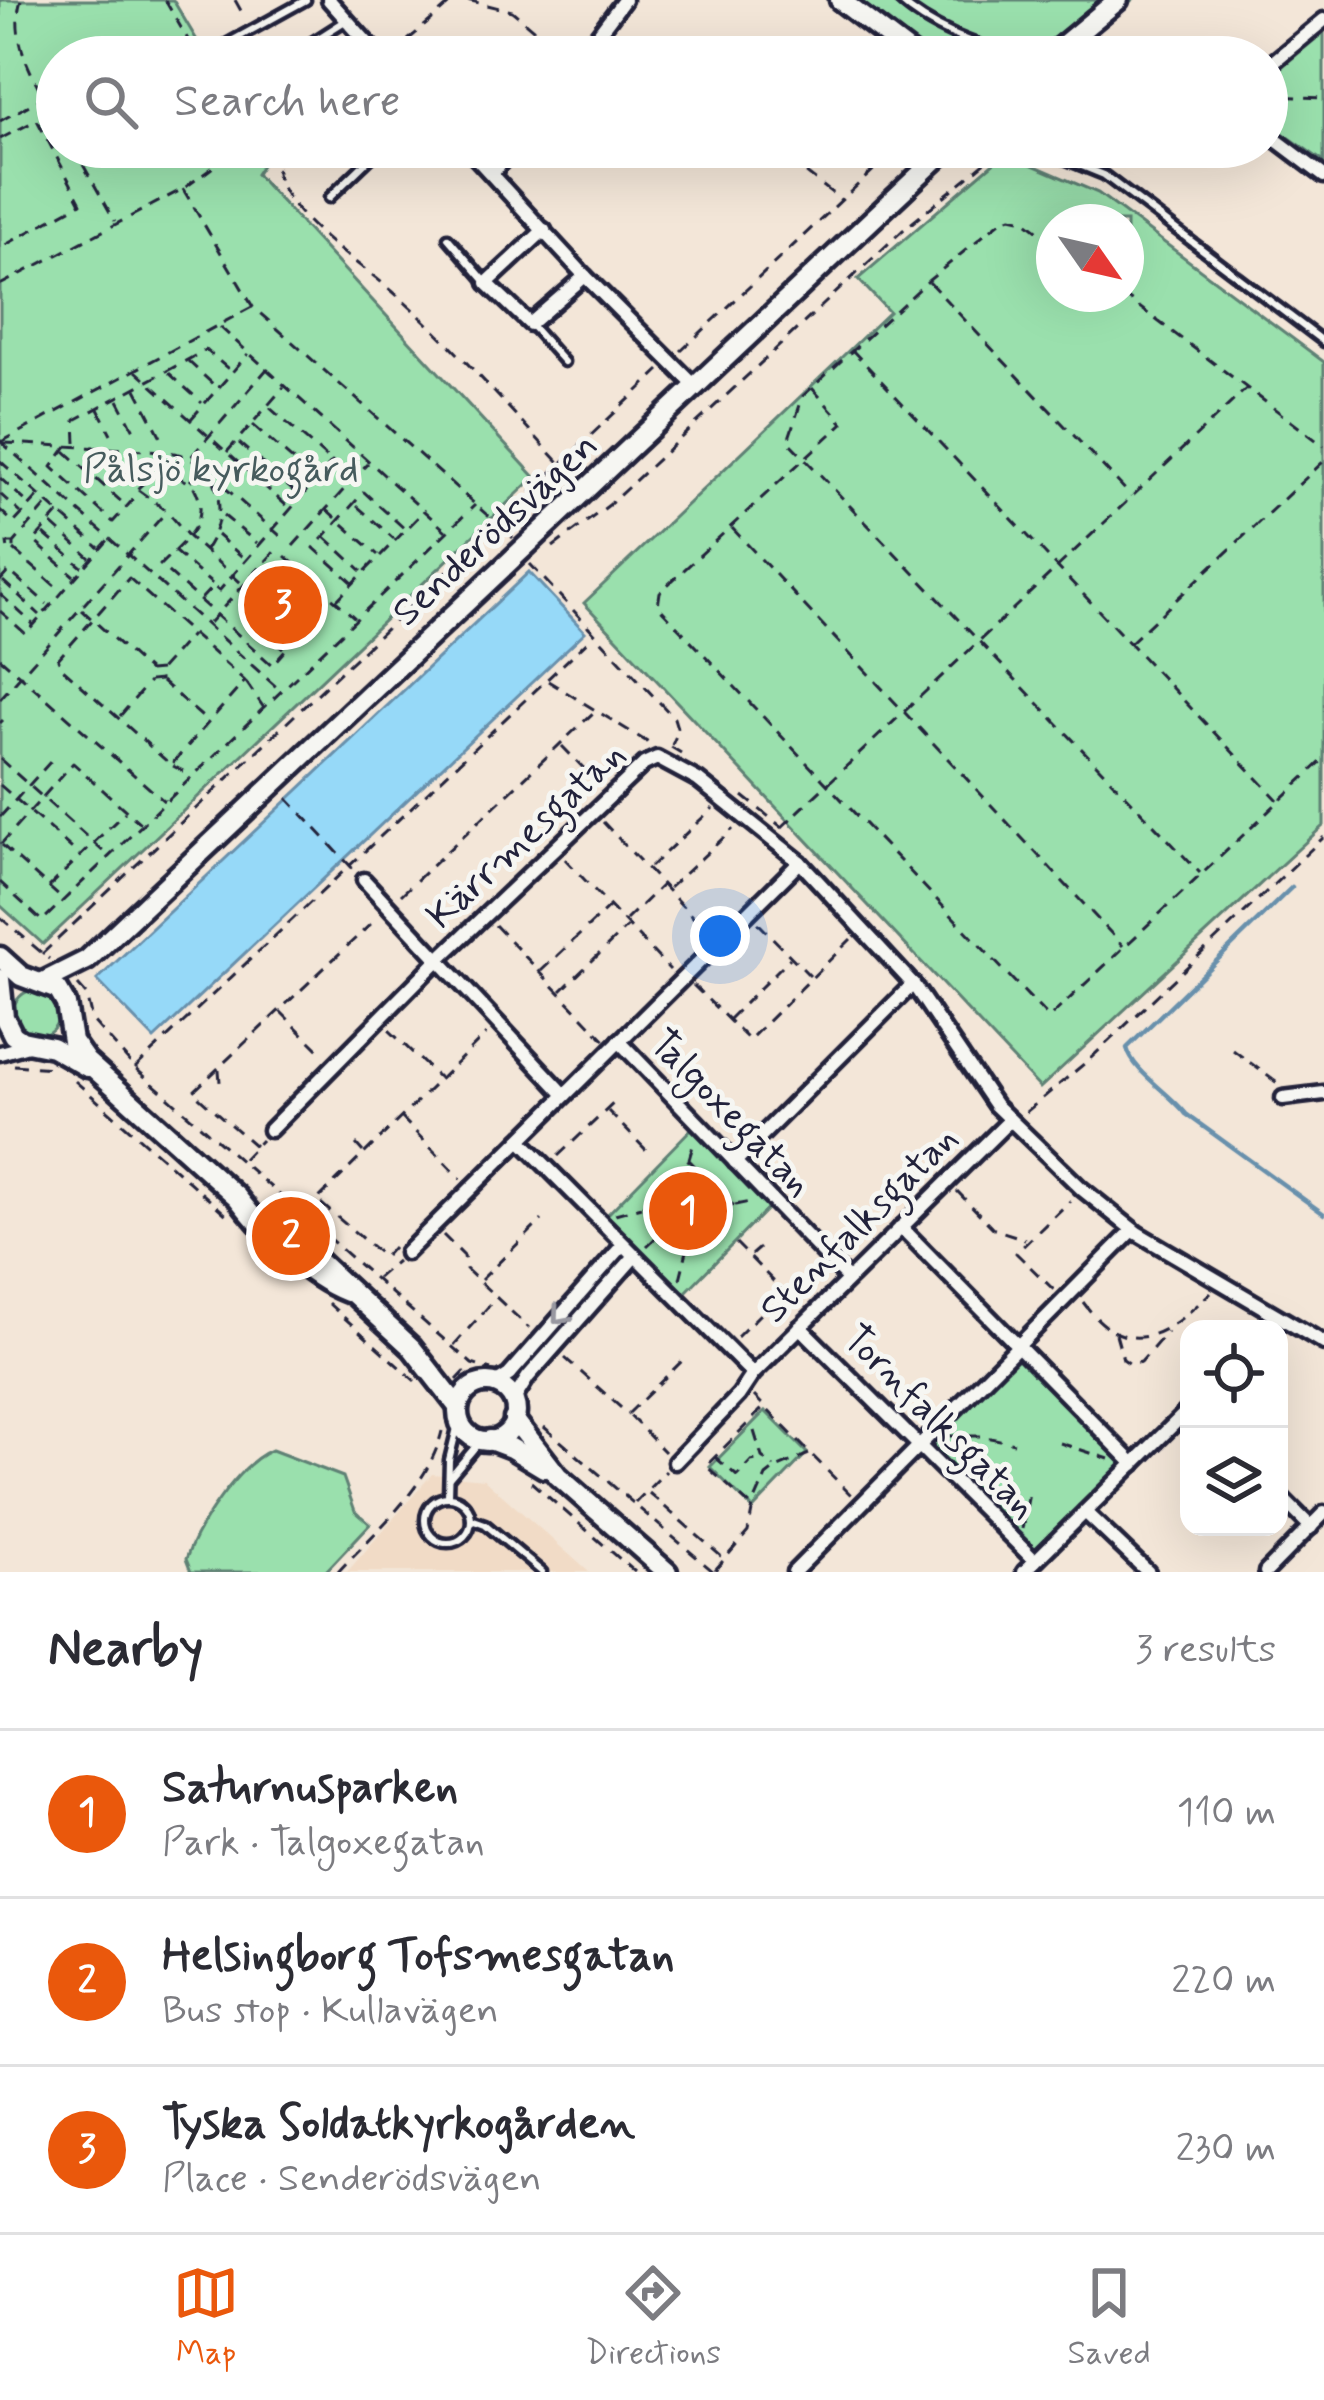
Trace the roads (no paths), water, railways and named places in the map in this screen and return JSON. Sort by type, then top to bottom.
[{"type":"street","points":[[329,0],[361,36]]},
{"type":"street","points":[[597,36],[624,0]]},
{"type":"street","points":[[840,0],[887,36]]},
{"type":"street","points":[[1074,36],[1118,0]]},
{"type":"street","points":[[1288,50],[1324,20]]},
{"type":"street","points":[[1288,149],[1324,176]]},
{"type":"street","points":[[486,168],[696,387]]},
{"type":"street","points":[[492,174],[497,168]]},
{"type":"street","name":"Senderödsvägen","points":[[39,982],[70,977],[528,553],[586,491],[927,168]]},
{"type":"street","points":[[544,230],[487,283],[530,325],[585,276]]},
{"type":"street","name":"Kärrmesgatan","points":[[270,1130],[438,960],[644,764],[657,758],[727,793],[747,816],[777,832],[800,862]]},
{"type":"street","points":[[403,1247],[434,1226],[800,862],[913,984],[995,1105],[1016,1113],[1082,1190],[1133,1230],[1324,1343]]},
{"type":"street","points":[[364,880],[565,1095]]},
{"type":"street","points":[[0,958],[13,971],[58,990],[73,1041],[96,1072],[237,1197],[302,1262],[330,1285],[347,1292],[412,1348],[459,1378],[494,1381],[506,1390],[558,1477]]},
{"type":"street","points":[[0,1053],[59,1034],[70,977]]},
{"type":"street","points":[[0,979],[3,1019],[14,1035],[96,1072]]},
{"type":"street","points":[[3,1019],[16,988],[39,982]]},
{"type":"street","points":[[734,1161],[913,984]]},
{"type":"street","name":"Talgoxegatan","points":[[616,1044],[848,1280]]},
{"type":"street","points":[[1289,1097],[1324,1094]]},
{"type":"street","name":"Stenfalksgatan","points":[[675,1462],[800,1327],[1016,1113]]},
{"type":"street","points":[[520,1140],[623,1245],[640,1252],[749,1380]]},
{"type":"street","points":[[901,1228],[1131,1466]]},
{"type":"street","points":[[794,1572],[1133,1230]]},
{"type":"street","points":[[459,1413],[465,1393],[494,1381],[623,1245]]},
{"type":"street","points":[[486,1440],[505,1433],[528,1377],[640,1252]]},
{"type":"street","points":[[1279,1320],[1282,1317]]},
{"type":"street","name":"Tornfalksgatan","points":[[800,1327],[923,1441],[1035,1561]]},
{"type":"street","points":[[412,1348],[459,1413],[467,1433],[511,1448],[558,1477],[667,1572]]},
{"type":"street","points":[[1085,1512],[1180,1418]]},
{"type":"street","points":[[1288,1504],[1311,1527]]},
{"type":"street","name":"Tornfalksgatan","points":[[1024,1572],[1085,1512],[1148,1572]]},
{"type":"street","points":[[1266,1572],[1324,1513]]},
{"type":"lane","points":[[241,36],[306,0]]},
{"type":"lane","points":[[899,0],[958,36]]},
{"type":"lane","points":[[321,36],[344,21]]},
{"type":"lane","points":[[329,198],[360,168]]},
{"type":"lane","points":[[1087,168],[1104,175],[1324,342]]},
{"type":"lane","points":[[448,238],[487,283]]},
{"type":"lane","points":[[530,325],[564,362]]},
{"type":"lane","points":[[448,1496],[459,1413]]},
{"type":"lane","points":[[447,1480],[486,1440]]},
{"type":"lane","points":[[448,1496],[464,1503],[472,1520],[466,1535],[452,1543],[429,1534],[424,1518],[432,1503],[448,1496]]},
{"type":"lane","points":[[472,1520],[485,1524],[542,1572]]},
{"type":"water","points":[[529,572],[585,632],[154,1039],[97,980]]},
{"type":"waterway","points":[[1292,887],[1127,1048],[1136,1065],[1186,1114],[1324,1214]]},
{"type":"place","name":"Tyska Soldatkyrkogården","points":[[283,605]]},
{"type":"place","name":"Saturnusparken","points":[[688,1211]]},
{"type":"place","name":"Helsingborg Tofsmesgatan","points":[[291,1236]]},
{"type":"park label","name":"Pålsjö kyrkogård","points":[[221,470]]}]
